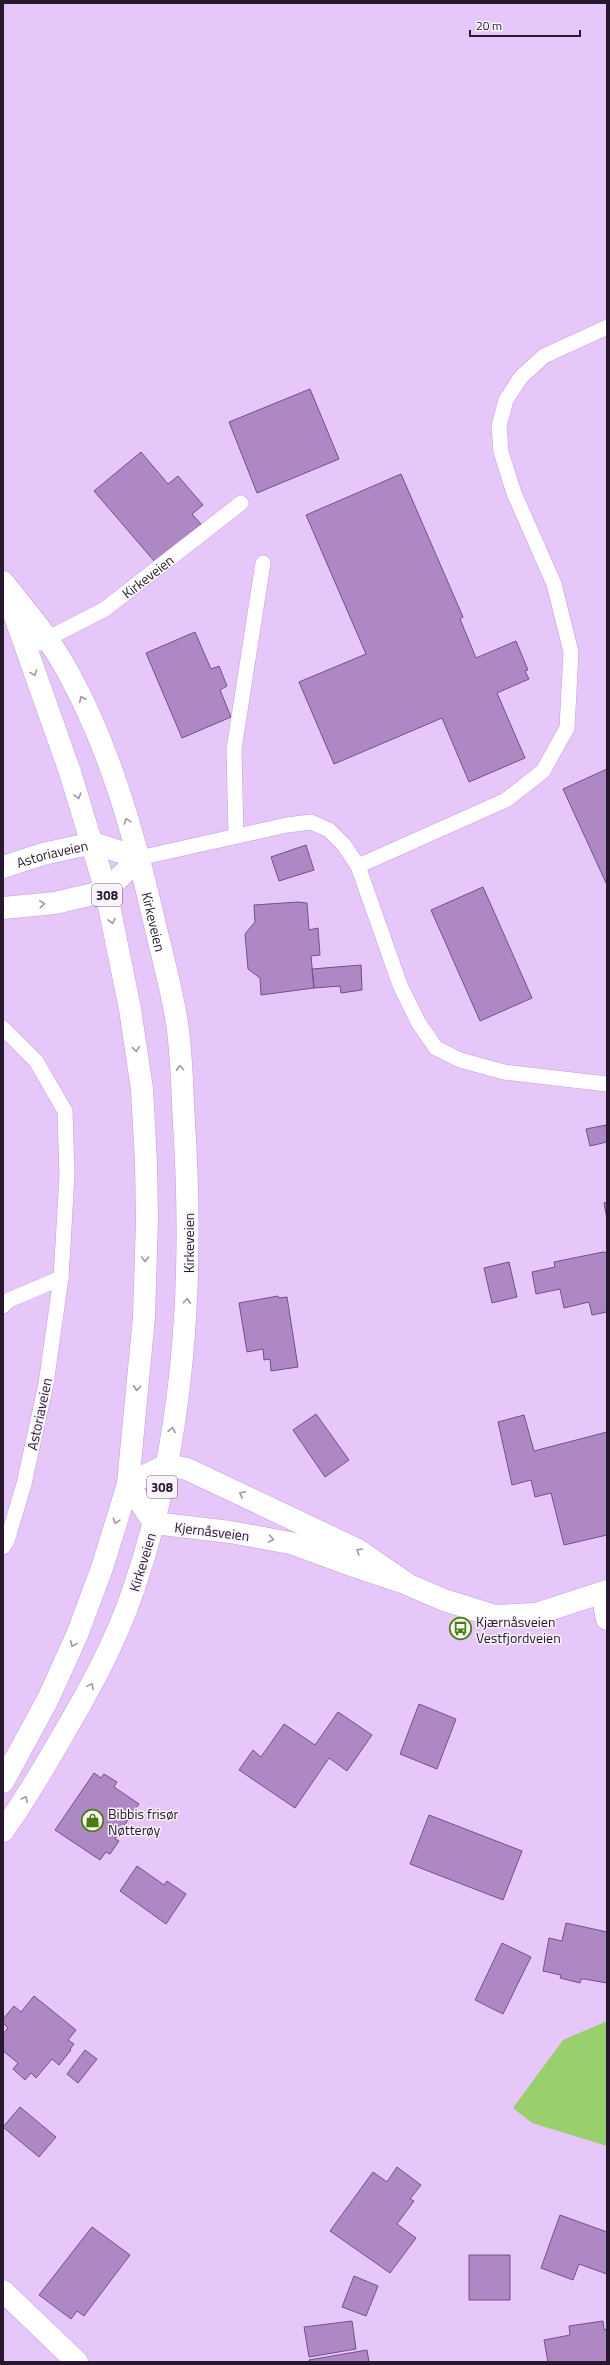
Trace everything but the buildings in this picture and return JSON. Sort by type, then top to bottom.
[{"type":"main road","name":"Kirkeveien","points":[[3,583],[48,639],[83,701],[107,760],[140,858],[176,1018],[189,1187],[188,1279],[182,1370],[167,1465],[154,1523],[133,1592],[107,1656],[22,1805],[3,1830]]},
{"type":"main road","name":"Kirkeveien","points":[[3,583],[25,649],[70,772],[93,843],[106,891],[130,1009],[142,1089],[146,1162],[144,1317],[128,1484],[102,1568],[77,1635],[48,1699],[3,1782]]},
{"type":"main road","name":"Astoriaveien","points":[[3,867],[43,854],[93,843],[140,858]]},
{"type":"main road","points":[[3,908],[55,903],[106,891],[140,858]]},
{"type":"main road","points":[[154,1523],[128,1484],[167,1465]]},
{"type":"main road","name":"Kjernåsveien","points":[[167,1465],[187,1469],[358,1550],[402,1582]]},
{"type":"main road","name":"Kjernåsveien","points":[[154,1523],[230,1532],[292,1543],[350,1565],[402,1582],[444,1600],[495,1616],[536,1614],[604,1592]]},
{"type":"main road","points":[[604,1592],[607,1619]]},
{"type":"main road","points":[[3,2291],[77,2362]]},
{"type":"lane","points":[[358,866],[506,800],[542,771],[567,728],[571,652],[554,584],[514,493],[504,459],[499,426],[506,400],[521,377],[544,356],[607,328]]},
{"type":"lane","name":"Kirkeveien","points":[[25,649],[48,639],[104,609],[241,503]]},
{"type":"lane","points":[[236,836],[234,749],[263,563]]},
{"type":"lane","points":[[140,858],[287,825],[312,822],[329,830],[344,845],[358,866],[400,985],[418,1022],[436,1048],[460,1060],[504,1072],[607,1084]]},
{"type":"lane","name":"Astoriaveien","points":[[3,1028],[36,1061],[65,1111],[67,1175],[61,1278],[46,1384],[24,1484],[3,1547]]},
{"type":"lane","points":[[3,1306],[9,1300],[61,1278]]},
{"type":"green space","points":[[607,2021],[607,2146],[532,2123],[513,2108],[563,2040]]},
{"type":"place","name":"Kjærnåsveien Vestfjordveien","points":[[461,1629]]},
{"type":"place","name":"Bibbis frisør Nøtterøy","points":[[92,1821]]}]
